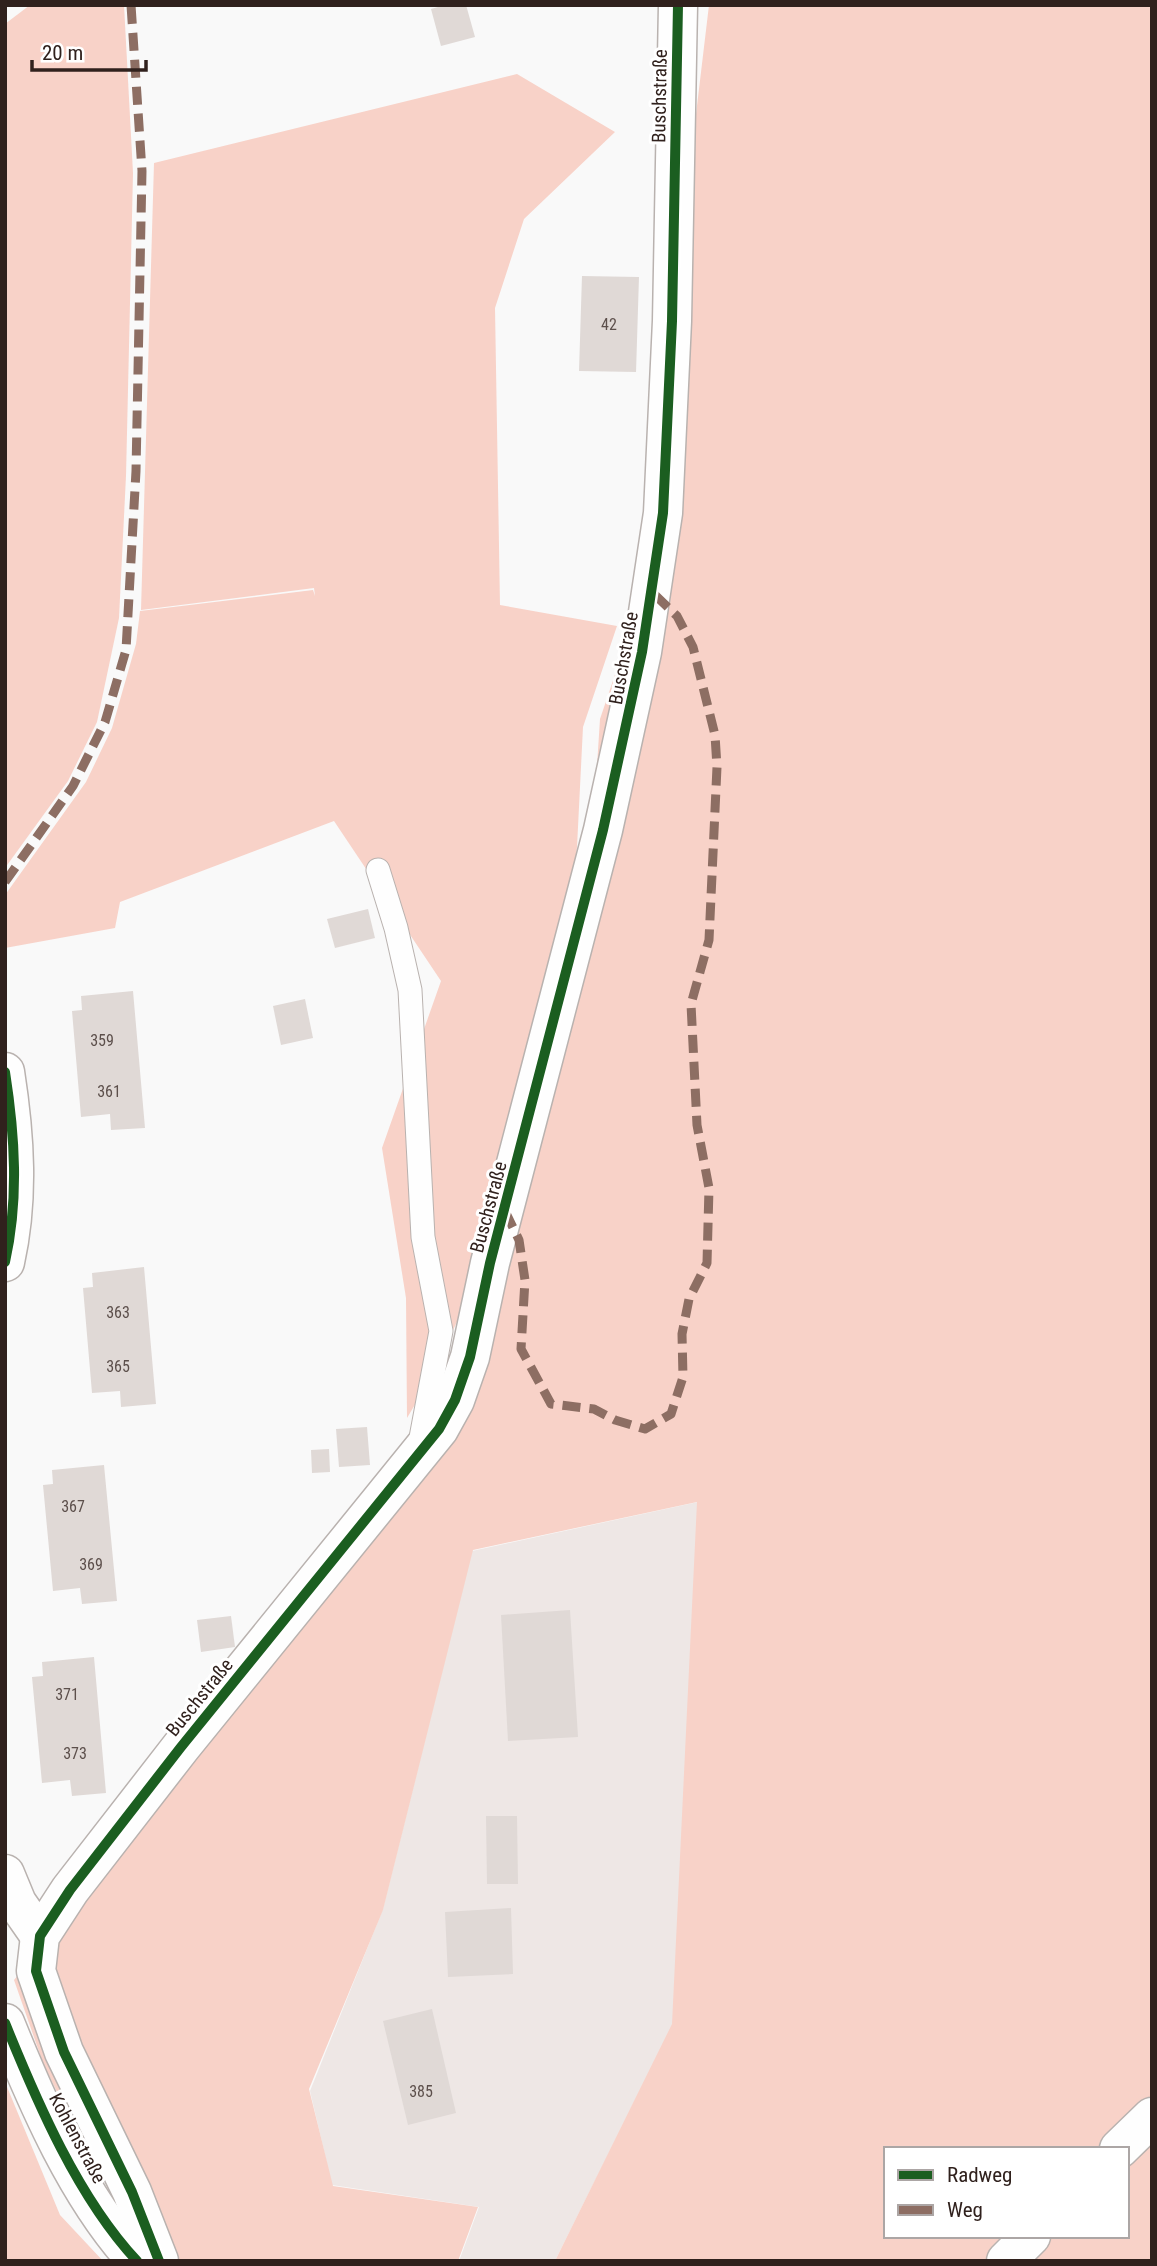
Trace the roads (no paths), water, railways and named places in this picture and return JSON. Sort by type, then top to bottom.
[{"type":"street","name":"Buschstraße","points":[[159,2261],[132,2192],[64,2052],[36,1970],[40,1936],[70,1890],[181,1747],[439,1429],[455,1400],[470,1357],[490,1263],[603,830],[642,652],[663,513],[672,321],[678,5]]},
{"type":"street","points":[[5,1072],[15,1170],[11,1237],[5,1262]]},
{"type":"street","points":[[5,1874],[17,1903],[40,1936]]},
{"type":"street","name":"Kohlenstraße","points":[[5,2022],[33,2091],[89,2195],[137,2261]]},
{"type":"street","points":[[1121,2147],[1152,2117]]},
{"type":"street","points":[[1006,2261],[1029,2238]]},
{"type":"lane","points":[[378,870],[396,928],[410,990],[423,1237],[441,1331],[418,1455]]}]
